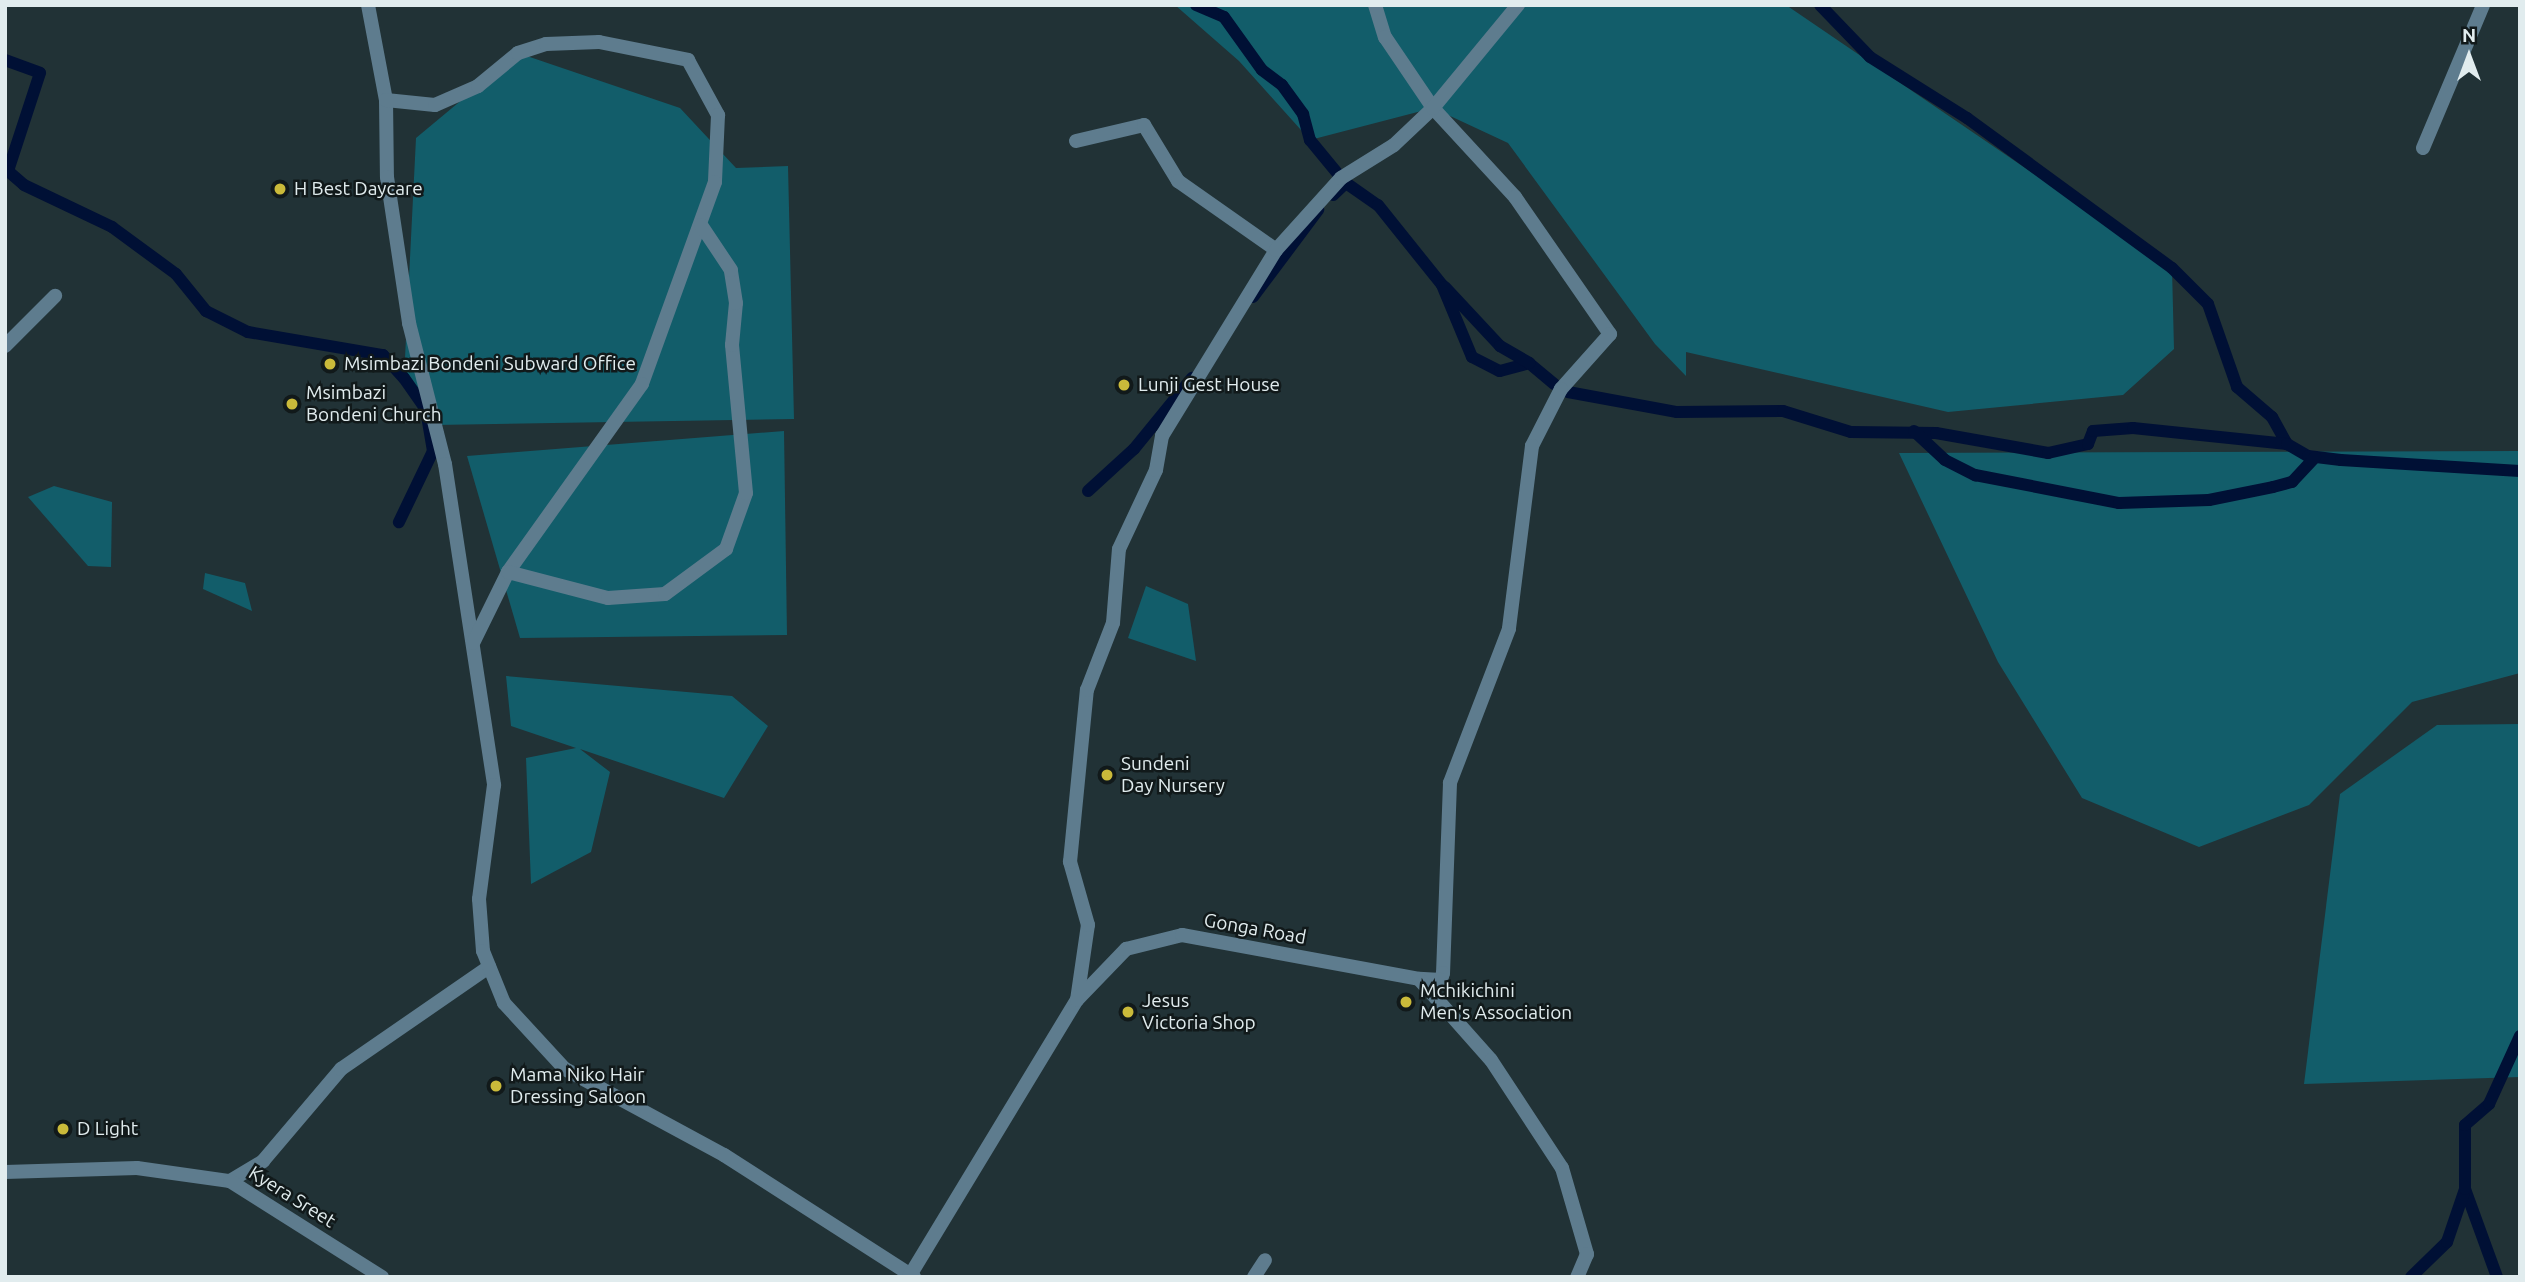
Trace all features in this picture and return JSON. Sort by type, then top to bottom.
[{"type":"street","points":[[368,5],[386,100],[387,177],[409,323],[445,464],[494,785],[479,899],[489,967],[504,1003],[565,1069],[724,1155],[911,1276]]},
{"type":"street","points":[[1375,5],[1385,37],[1433,108],[1516,197],[1610,334],[1561,389],[1532,446],[1509,629],[1450,783],[1443,973],[1441,980],[1419,979]]},
{"type":"street","points":[[1077,1000],[1088,925],[1070,862],[1087,691],[1113,622],[1119,549],[1156,470],[1162,436],[1276,250],[1341,178],[1394,145],[1433,108],[1518,5]]},
{"type":"street","points":[[2423,148],[2483,5]]},
{"type":"street","points":[[386,100],[436,105],[478,86],[518,53],[546,44],[599,43],[688,60],[718,115],[715,182],[642,384],[508,572],[473,644]]},
{"type":"street","points":[[1076,141],[1144,125],[1178,181],[1276,250]]},
{"type":"street","points":[[508,572],[608,598],[665,594],[726,549],[746,493],[732,345],[736,303],[731,270],[701,225]]},
{"type":"street","points":[[5,345],[55,296]]},
{"type":"street","name":"Gonga Road","points":[[911,1276],[1077,1000],[1126,948],[1182,936],[1419,979]]},
{"type":"street","points":[[230,1181],[263,1161],[341,1069],[489,967]]},
{"type":"street","points":[[1419,979],[1491,1060],[1562,1168],[1587,1254],[1577,1277]]},
{"type":"street","name":"Kyera Sreet","points":[[5,1172],[137,1168],[230,1181],[382,1277]]},
{"type":"street","points":[[1254,1277],[1265,1260]]},
{"type":"shaded area","points":[[1175,5],[1786,5],[2172,268],[2174,349],[2123,395],[1948,412],[1686,352],[1686,376],[1655,344],[1508,143],[1433,108],[1310,140],[1239,61]]},
{"type":"shaded area","points":[[518,53],[680,108],[736,168],[788,166],[794,419],[435,425],[404,378],[416,138]]},
{"type":"shaded area","points":[[784,431],[787,635],[520,638],[467,456]]},
{"type":"shaded area","points":[[2520,451],[2520,673],[2412,702],[2309,805],[2199,847],[2082,798],[1998,662],[1899,453]]},
{"type":"shaded area","points":[[54,486],[112,502],[111,567],[88,566],[28,497]]},
{"type":"shaded area","points":[[205,573],[245,583],[252,611],[203,589]]},
{"type":"shaded area","points":[[1146,586],[1188,604],[1196,661],[1128,638]]},
{"type":"shaded area","points":[[506,676],[732,696],[768,726],[724,798],[580,749],[610,772],[591,852],[531,884],[526,758],[576,748],[511,726]]},
{"type":"shaded area","points":[[2520,724],[2520,1077],[2304,1084],[2340,794],[2437,725]]},
{"type":"waterway","points":[[1196,5],[1224,17],[1262,70],[1282,85],[1303,114],[1310,140],[1338,174]]},
{"type":"waterway","points":[[1820,5],[1870,57],[1967,118],[2172,268],[2208,304],[2237,387],[2272,417],[2287,444]]},
{"type":"waterway","points":[[5,60],[40,73],[8,171],[24,185],[112,227],[176,274],[206,311],[248,332],[383,355],[404,378],[426,410],[433,451],[399,522]]},
{"type":"waterway","points":[[1333,195],[1346,183],[1378,205],[1442,285],[1472,357],[1500,371],[1529,363],[1554,384]]},
{"type":"waterway","points":[[1253,297],[1318,210]]},
{"type":"waterway","points":[[1445,287],[1500,346],[1529,363]]},
{"type":"waterway","points":[[1088,491],[1134,449],[1192,378]]},
{"type":"waterway","points":[[1568,392],[1677,412],[1783,411],[1851,432],[1936,433],[2048,453],[2088,444],[2093,431],[2133,428],[2287,444],[2308,456],[2341,460],[2520,471]]},
{"type":"waterway","points":[[1914,431],[1945,460],[1975,475],[2119,503],[2209,500],[2273,487],[2292,482],[2315,457]]},
{"type":"waterway","points":[[2411,1277],[2447,1242],[2465,1189],[2465,1125],[2489,1104],[2520,1036]]},
{"type":"waterway","points":[[2465,1189],[2497,1277]]},
{"type":"place","name":"H Best Daycare","points":[[280,189]]},
{"type":"place","name":"Msimbazi Bondeni Subward Office","points":[[330,364]]},
{"type":"place","name":"Lunji Gest House","points":[[1124,385]]},
{"type":"place","name":"Msimbazi Bondeni Church","points":[[292,404]]},
{"type":"place","name":"Sundeni Day Nursery","points":[[1107,775]]},
{"type":"place","name":"Mchikichini Men's Association","points":[[1406,1002]]},
{"type":"place","name":"Jesus Victoria Shop","points":[[1128,1012]]},
{"type":"place","name":"Mama Niko Hair Dressing Saloon","points":[[496,1086]]},
{"type":"place","name":"D Light","points":[[63,1129]]}]
